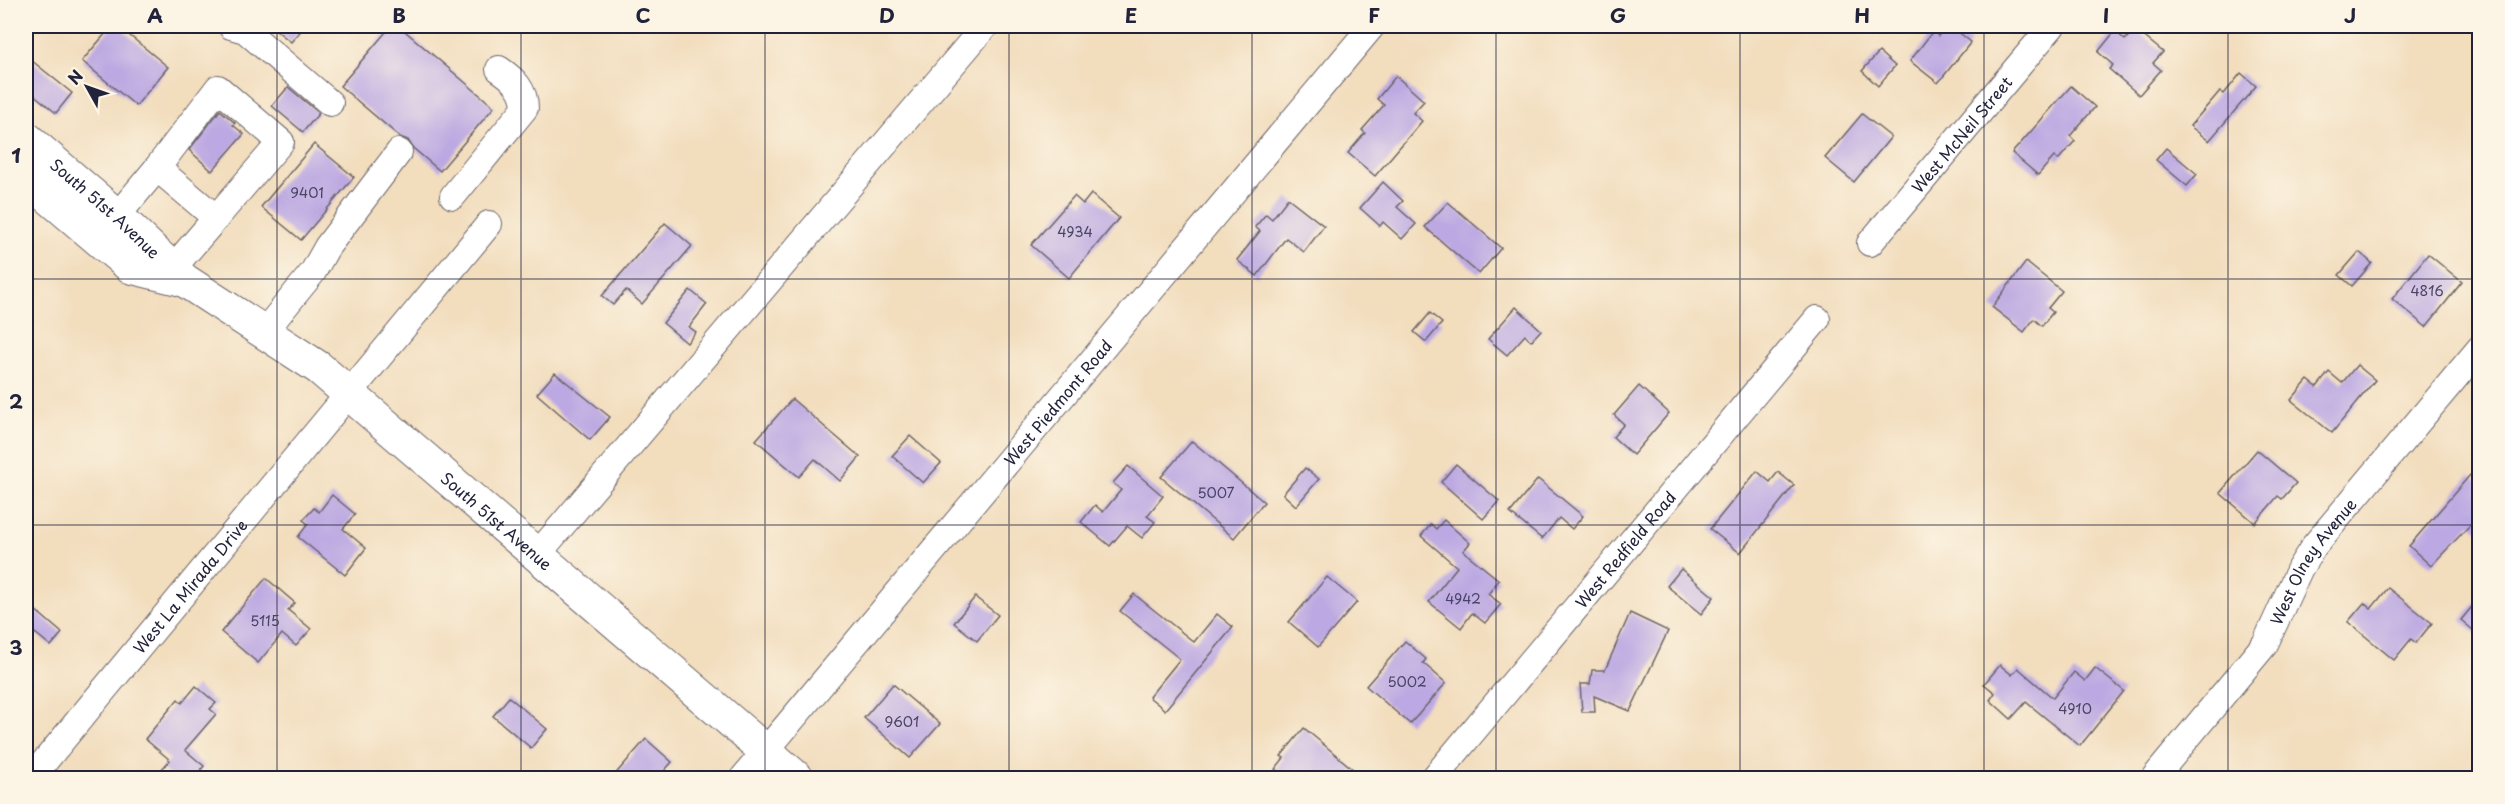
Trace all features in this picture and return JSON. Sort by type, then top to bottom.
[{"type":"main road","name":"South 51st Avenue","points":[[26,138],[117,216],[178,275],[319,368],[796,778]]},
{"type":"main road","name":"South 51st Avenue","points":[[26,178],[131,267],[178,275]]},
{"type":"street","points":[[231,26],[245,30],[330,103]]},
{"type":"street","points":[[537,555],[985,26]]},
{"type":"street","name":"West Piedmont Road","points":[[743,778],[1372,26]]},
{"type":"street","name":"West McNeil Street","points":[[1870,243],[2052,26]]},
{"type":"street","points":[[453,195],[525,108],[525,97],[520,88],[513,78],[499,69]]},
{"type":"street","points":[[117,216],[218,88],[281,142],[216,218],[178,275]]},
{"type":"street","points":[[264,332],[313,272],[327,247],[399,152]]},
{"type":"street","points":[[157,168],[216,218]]},
{"type":"street","name":"West La Mirada Drive","points":[[31,778],[489,224]]},
{"type":"street","name":"West Redfield Road","points":[[1434,778],[1817,320]]},
{"type":"street","name":"West Olney Avenue","points":[[2154,778],[2265,644],[2300,568],[2314,546],[2480,348]]},
{"type":"building","points":[[112,26],[118,26],[168,67],[136,106],[82,61]]},
{"type":"building","points":[[271,26],[305,26],[291,42]]},
{"type":"building","points":[[391,26],[399,26],[494,107],[440,171],[413,148],[408,140],[400,137],[340,86]]},
{"type":"building","points":[[1947,26],[1951,26],[1971,42],[1938,83],[1910,61],[1933,31],[1938,36]]},
{"type":"building","points":[[2135,29],[2163,52],[2153,63],[2161,70],[2139,95],[2109,69],[2113,65],[2098,52],[2115,31],[2125,40]]},
{"type":"building","points":[[1879,52],[1895,66],[1878,86],[1862,71]]},
{"type":"building","points":[[26,56],[72,93],[56,113],[26,88]]},
{"type":"building","points":[[2241,73],[2256,86],[2209,141],[2190,126],[2220,91],[2224,94]]},
{"type":"building","points":[[1396,76],[1424,101],[1413,113],[1422,121],[1375,176],[1348,153],[1365,133],[1362,130],[1384,105],[1377,99]]},
{"type":"building","points":[[2071,86],[2095,107],[2070,136],[2075,141],[2058,160],[2054,157],[2038,175],[2012,153]]},
{"type":"building","points":[[288,87],[319,113],[303,132],[272,106]]},
{"type":"building","points":[[220,110],[244,134],[212,171],[189,150]]},
{"type":"building","points":[[1862,114],[1891,137],[1854,182],[1825,158]]},
{"type":"building","points":[[314,144],[354,177],[301,240],[261,207]]},
{"type":"building","points":[[2166,148],[2197,174],[2187,186],[2156,160]]},
{"type":"building","points":[[1383,182],[1403,201],[1397,207],[1416,224],[1402,239],[1383,222],[1380,226],[1360,208]]},
{"type":"building","points":[[1091,194],[1119,218],[1069,278],[1031,245],[1074,196],[1083,204]]},
{"type":"building","points":[[1288,198],[1324,226],[1304,252],[1286,238],[1257,276],[1237,260],[1260,231],[1255,227],[1266,214],[1272,219]]},
{"type":"building","points":[[1448,202],[1501,248],[1479,274],[1425,227]]},
{"type":"building","points":[[665,223],[692,246],[642,304],[626,290],[613,305],[602,296]]},
{"type":"building","points":[[2359,252],[2372,263],[2352,286],[2339,275]]},
{"type":"building","points":[[2428,254],[2462,282],[2426,327],[2392,299]]},
{"type":"building","points":[[2026,262],[2062,291],[2048,308],[2053,312],[2042,326],[2034,319],[2024,332],[1992,307]]},
{"type":"building","points":[[690,290],[707,304],[689,327],[696,332],[687,343],[663,323]]},
{"type":"building","points":[[1516,307],[1541,330],[1531,341],[1525,335],[1507,355],[1488,339]]},
{"type":"building","points":[[1430,313],[1442,323],[1426,342],[1414,332]]},
{"type":"building","points":[[2357,365],[2375,380],[2332,433],[2291,400],[2308,380],[2317,387],[2329,372],[2342,383]]},
{"type":"building","points":[[555,373],[610,417],[590,440],[537,394]]},
{"type":"building","points":[[1639,386],[1669,413],[1633,455],[1613,437],[1624,424],[1614,415]]},
{"type":"building","points":[[792,399],[860,457],[840,481],[815,459],[799,477],[756,440]]},
{"type":"building","points":[[910,436],[941,463],[923,483],[892,456]]},
{"type":"building","points":[[1192,441],[1264,502],[1234,538],[1161,477]]},
{"type":"building","points":[[2257,450],[2296,483],[2282,499],[2278,496],[2255,523],[2220,493]]},
{"type":"building","points":[[1456,464],[1499,501],[1483,519],[1441,482]]},
{"type":"building","points":[[1128,466],[1163,496],[1147,516],[1155,522],[1142,538],[1127,526],[1110,546],[1081,522],[1095,505],[1103,512],[1121,490],[1113,483]]},
{"type":"building","points":[[1305,468],[1319,479],[1296,506],[1283,494]]},
{"type":"building","points":[[1757,471],[1770,482],[1778,472],[1794,485],[1740,553],[1710,529]]},
{"type":"building","points":[[2470,475],[2480,483],[2480,531],[2471,524],[2431,566],[2409,546]]},
{"type":"building","points":[[1538,479],[1583,516],[1572,529],[1559,518],[1542,539],[1510,513]]},
{"type":"building","points":[[332,495],[355,514],[343,529],[366,548],[345,575],[298,537],[308,524],[303,520],[314,508],[319,512]]},
{"type":"building","points":[[1444,520],[1470,543],[1463,551],[1499,580],[1488,594],[1501,604],[1485,623],[1472,613],[1461,628],[1429,602],[1457,567],[1421,536],[1431,524],[1436,529]]},
{"type":"building","points":[[1681,569],[1714,597],[1701,614],[1667,586]]},
{"type":"building","points":[[1327,577],[1357,602],[1318,647],[1289,622]]},
{"type":"building","points":[[266,578],[295,603],[288,610],[311,629],[296,646],[282,634],[258,663],[221,632]]},
{"type":"building","points":[[2388,588],[2432,623],[2416,643],[2411,639],[2394,660],[2348,622],[2364,603],[2371,609]]},
{"type":"building","points":[[1134,594],[1194,642],[1217,614],[1233,627],[1165,710],[1149,697],[1180,659],[1120,611]]},
{"type":"building","points":[[975,597],[998,615],[977,641],[954,623]]},
{"type":"building","points":[[2480,597],[2480,636],[2461,620]]},
{"type":"building","points":[[26,602],[62,633],[51,646],[35,633],[26,644]]},
{"type":"building","points":[[1630,613],[1668,631],[1630,711],[1594,696],[1595,712],[1582,712],[1580,684],[1590,684],[1592,670],[1605,670]]},
{"type":"building","points":[[1405,641],[1426,659],[1423,663],[1446,683],[1410,724],[1366,686]]},
{"type":"building","points":[[2000,665],[2012,675],[2018,668],[2053,698],[2074,672],[2085,681],[2095,668],[2124,691],[2080,746],[2026,702],[2011,719],[1990,700],[1995,693],[1984,684]]},
{"type":"building","points":[[893,684],[940,724],[910,758],[864,718]]},
{"type":"building","points":[[196,686],[216,703],[210,709],[216,714],[185,750],[204,766],[194,778],[173,778],[162,769],[170,760],[145,739],[178,699],[182,703]]},
{"type":"building","points":[[509,697],[547,729],[531,748],[493,716]]},
{"type":"building","points":[[1304,728],[1354,770],[1347,778],[1287,778],[1275,769],[1284,758],[1281,756]]},
{"type":"building","points":[[646,739],[672,762],[658,778],[612,778]]}]
